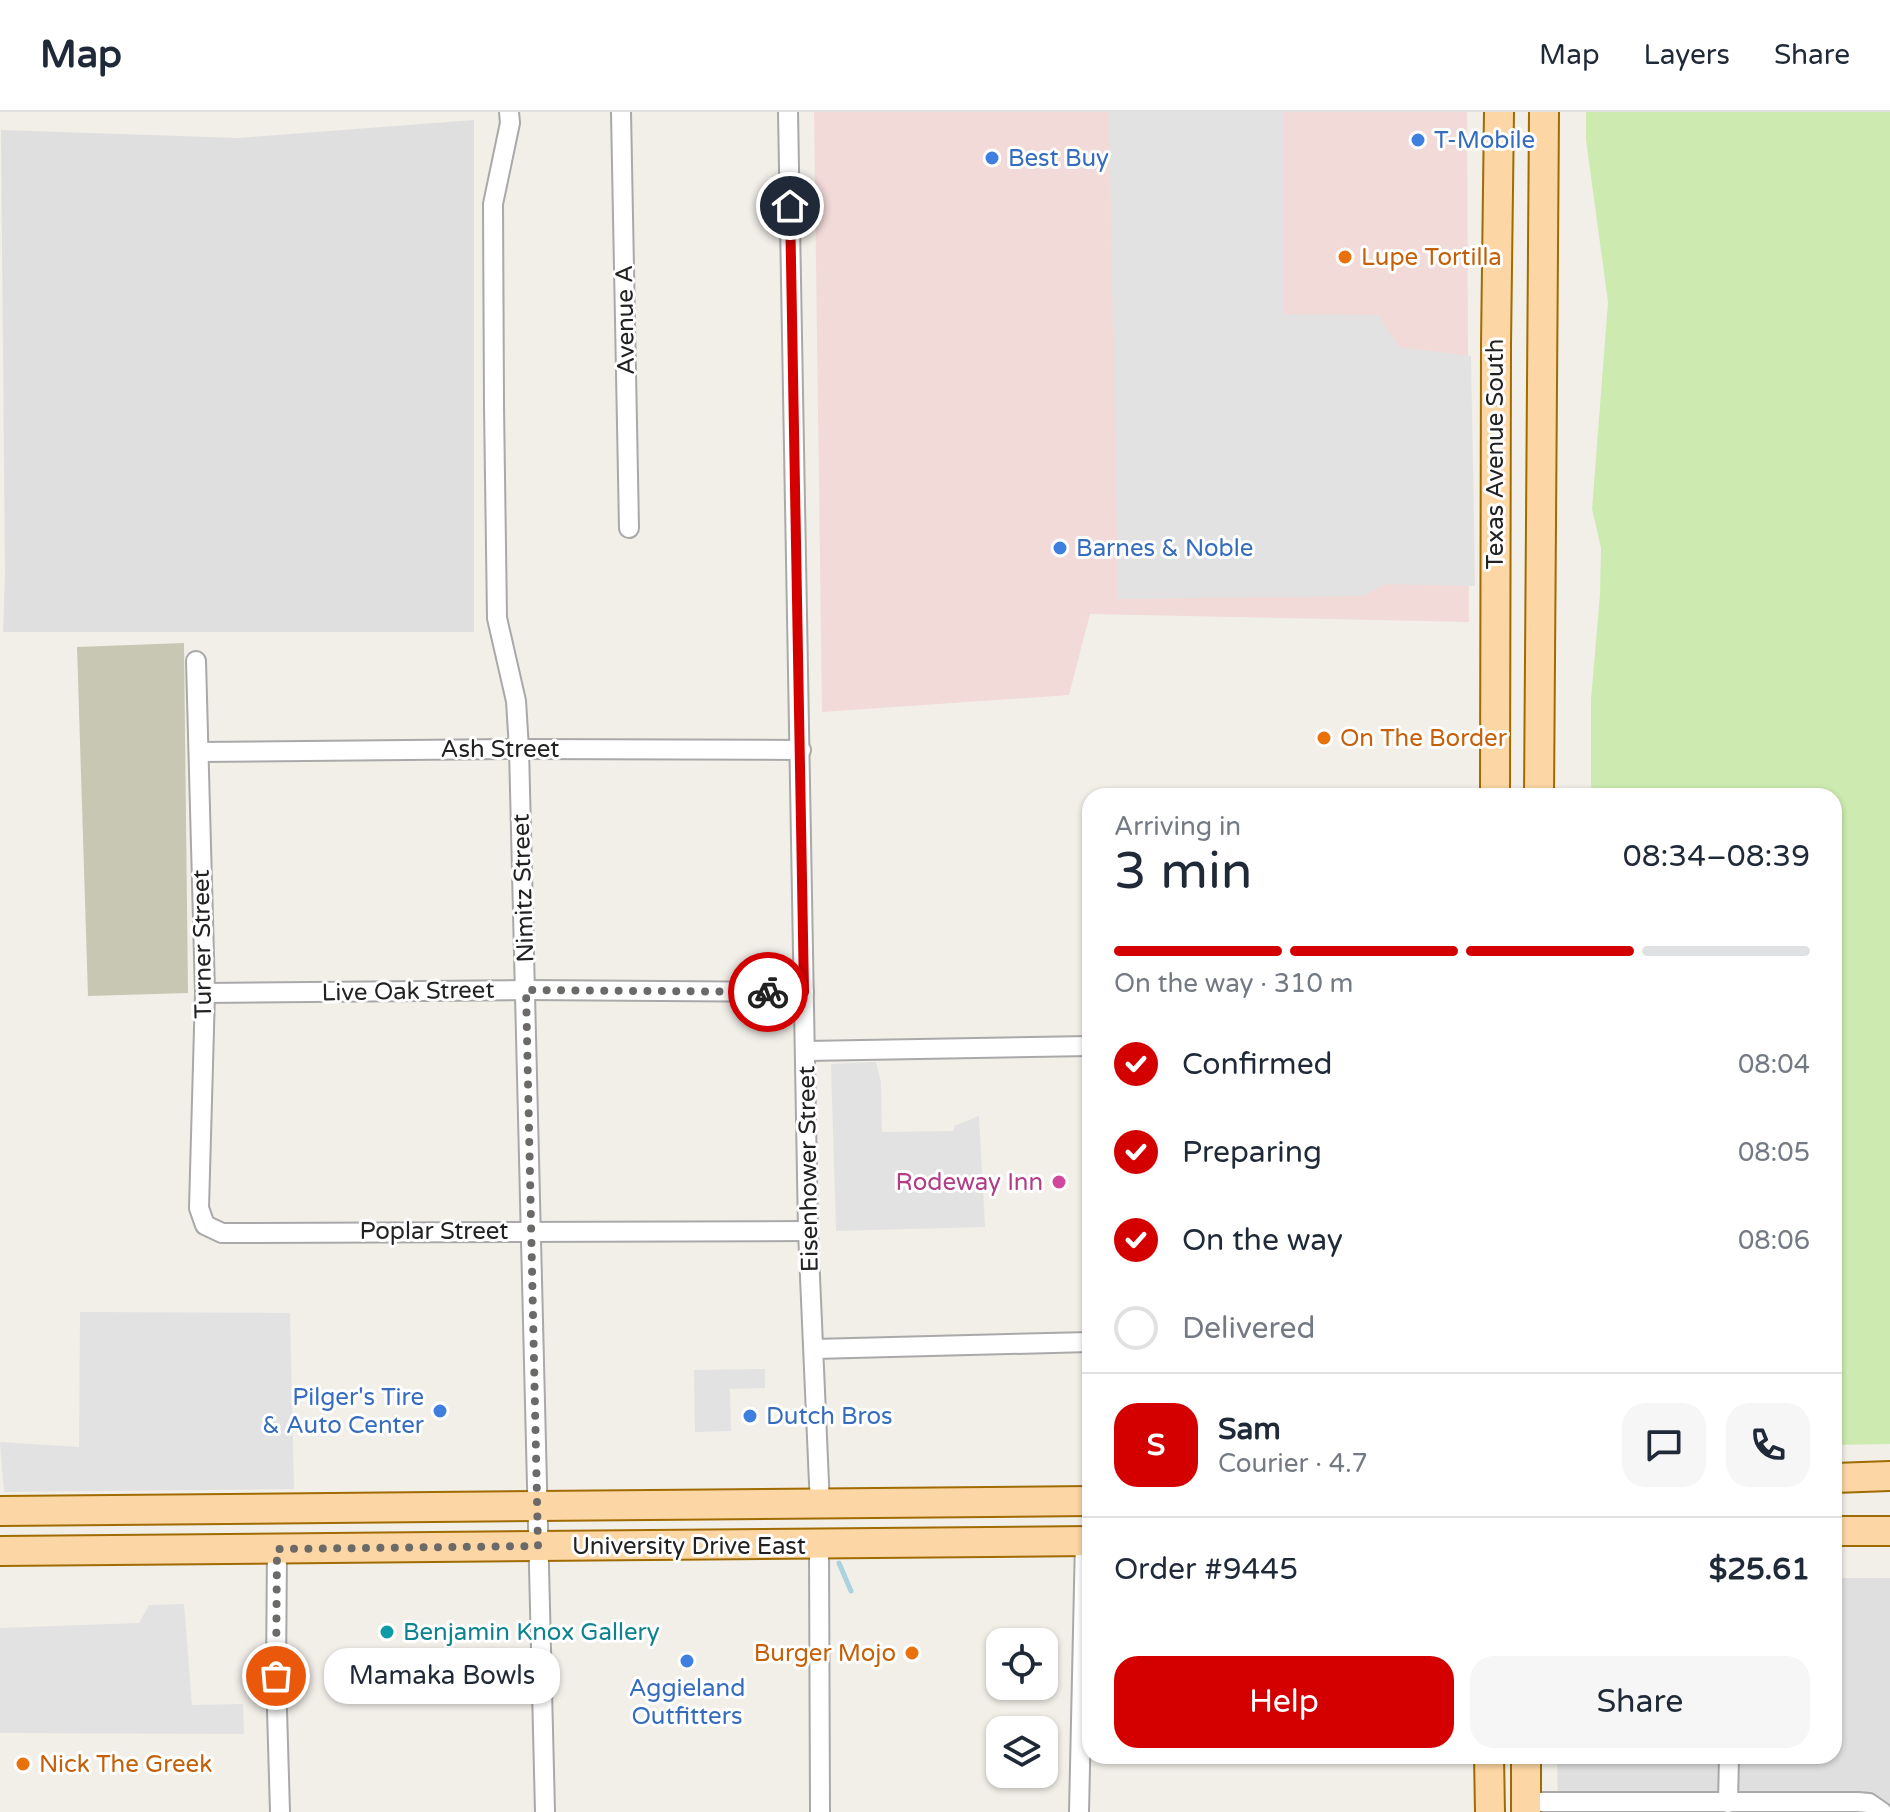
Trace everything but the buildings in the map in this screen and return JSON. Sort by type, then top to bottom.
[{"type":"main road","name":"Texas Avenue South","points":[[1495,788],[1499,112]]},
{"type":"main road","name":"Texas Avenue South","points":[[1539,788],[1544,112]]},
{"type":"main road","points":[[1494,598],[1540,598]]},
{"type":"main road","points":[[1842,1478],[1890,1476]]},
{"type":"main road","name":"University Drive East","points":[[0,1511],[820,1506],[1082,1501]]},
{"type":"main road","points":[[0,1549],[27,1534],[79,1532],[87,1527],[92,1510]]},
{"type":"main road","points":[[161,1550],[167,1536],[217,1532],[240,1510]]},
{"type":"main road","points":[[1842,1531],[1890,1531]]},
{"type":"main road","name":"University Drive East","points":[[0,1549],[819,1546],[1082,1541]]},
{"type":"main road","points":[[1489,1764],[1490,1812]]},
{"type":"main road","points":[[1526,1764],[1526,1807]]},
{"type":"street","name":"Nimitz Street","points":[[509,112],[510,123],[493,204],[497,618],[516,701],[519,749],[545,1812]]},
{"type":"street","name":"Avenue A","points":[[621,112],[629,528]]},
{"type":"street","name":"Eisenhower Street","points":[[788,112],[808,1231],[820,1506]]},
{"type":"street","name":"Turner Street","points":[[196,661],[205,993],[199,1208],[205,1225]]},
{"type":"street","name":"Ash Street","points":[[200,752],[801,750]]},
{"type":"street","name":"Live Oak Street","points":[[205,993],[526,990],[804,992]]},
{"type":"street","points":[[806,1051],[1082,1046]]},
{"type":"street","name":"Poplar Street","points":[[205,1225],[222,1233],[808,1231]]},
{"type":"street","points":[[814,1349],[1082,1342]]},
{"type":"street","points":[[819,1546],[820,1812]]},
{"type":"street","points":[[277,1549],[276,1676],[280,1812]]},
{"type":"street","points":[[1079,1812],[1082,1722]]},
{"type":"street","points":[[1728,1803],[1729,1764]]},
{"type":"street","points":[[1526,1807],[1858,1802],[1869,1803],[1882,1812]]},
{"type":"shaded area","points":[[814,112],[1467,112],[1469,622],[1090,614],[1069,695],[822,712]]},
{"type":"shaded area","points":[[1109,112],[1283,112],[1283,314],[1378,315],[1399,347],[1471,356],[1475,586],[1386,584],[1362,596],[1118,599]]},
{"type":"shaded area","points":[[474,120],[474,632],[3,632],[1,130],[238,138]]},
{"type":"shaded area","points":[[184,643],[188,993],[88,996],[77,647]]},
{"type":"shaded area","points":[[876,1062],[881,1082],[882,1132],[954,1131],[954,1126],[979,1116],[985,1227],[836,1231],[831,1064]]},
{"type":"shaded area","points":[[80,1312],[290,1313],[294,1489],[4,1492],[0,1442],[79,1447]]},
{"type":"shaded area","points":[[765,1369],[765,1388],[730,1389],[731,1431],[695,1432],[694,1370]]},
{"type":"shaded area","points":[[1842,1578],[1890,1578],[1890,1812],[1558,1812],[1557,1764],[1842,1764]]},
{"type":"shaded area","points":[[184,1604],[192,1705],[243,1704],[244,1734],[0,1733],[0,1628],[139,1623],[149,1605]]},
{"type":"green space","points":[[1586,112],[1890,112],[1890,1444],[1842,1445],[1842,788],[1591,788],[1591,699],[1601,548],[1592,509],[1608,302],[1586,140]]},
{"type":"waterway","points":[[839,1563],[851,1591]]},
{"type":"way so far","points":[[276,1676],[277,1549],[538,1546],[526,990],[768,992]]},
{"type":"place","name":"T-Mobile","points":[[1418,140]]},
{"type":"place","name":"Best Buy","points":[[992,158]]},
{"type":"place","name":"Lupe Tortilla","points":[[1345,257]]},
{"type":"place","name":"Barnes & Noble","points":[[1060,548]]},
{"type":"place","name":"On The Border","points":[[1324,738]]},
{"type":"place","name":"Rodeway Inn","points":[[1059,1182]]},
{"type":"place","name":"Pilger's Tire & Auto Center","points":[[440,1411]]},
{"type":"place","name":"Dutch Bros","points":[[750,1416]]},
{"type":"place","name":"Benjamin Knox Gallery","points":[[387,1632]]},
{"type":"place","name":"Burger Mojo","points":[[912,1653]]},
{"type":"place","name":"Aggieland Outfitters","points":[[687,1661]]},
{"type":"place","name":"Mamaka Bowls","points":[[276,1676]]},
{"type":"place","name":"Nick The Greek","points":[[23,1764]]},
{"type":"route","points":[[768,992],[804,992],[790,206]]}]
